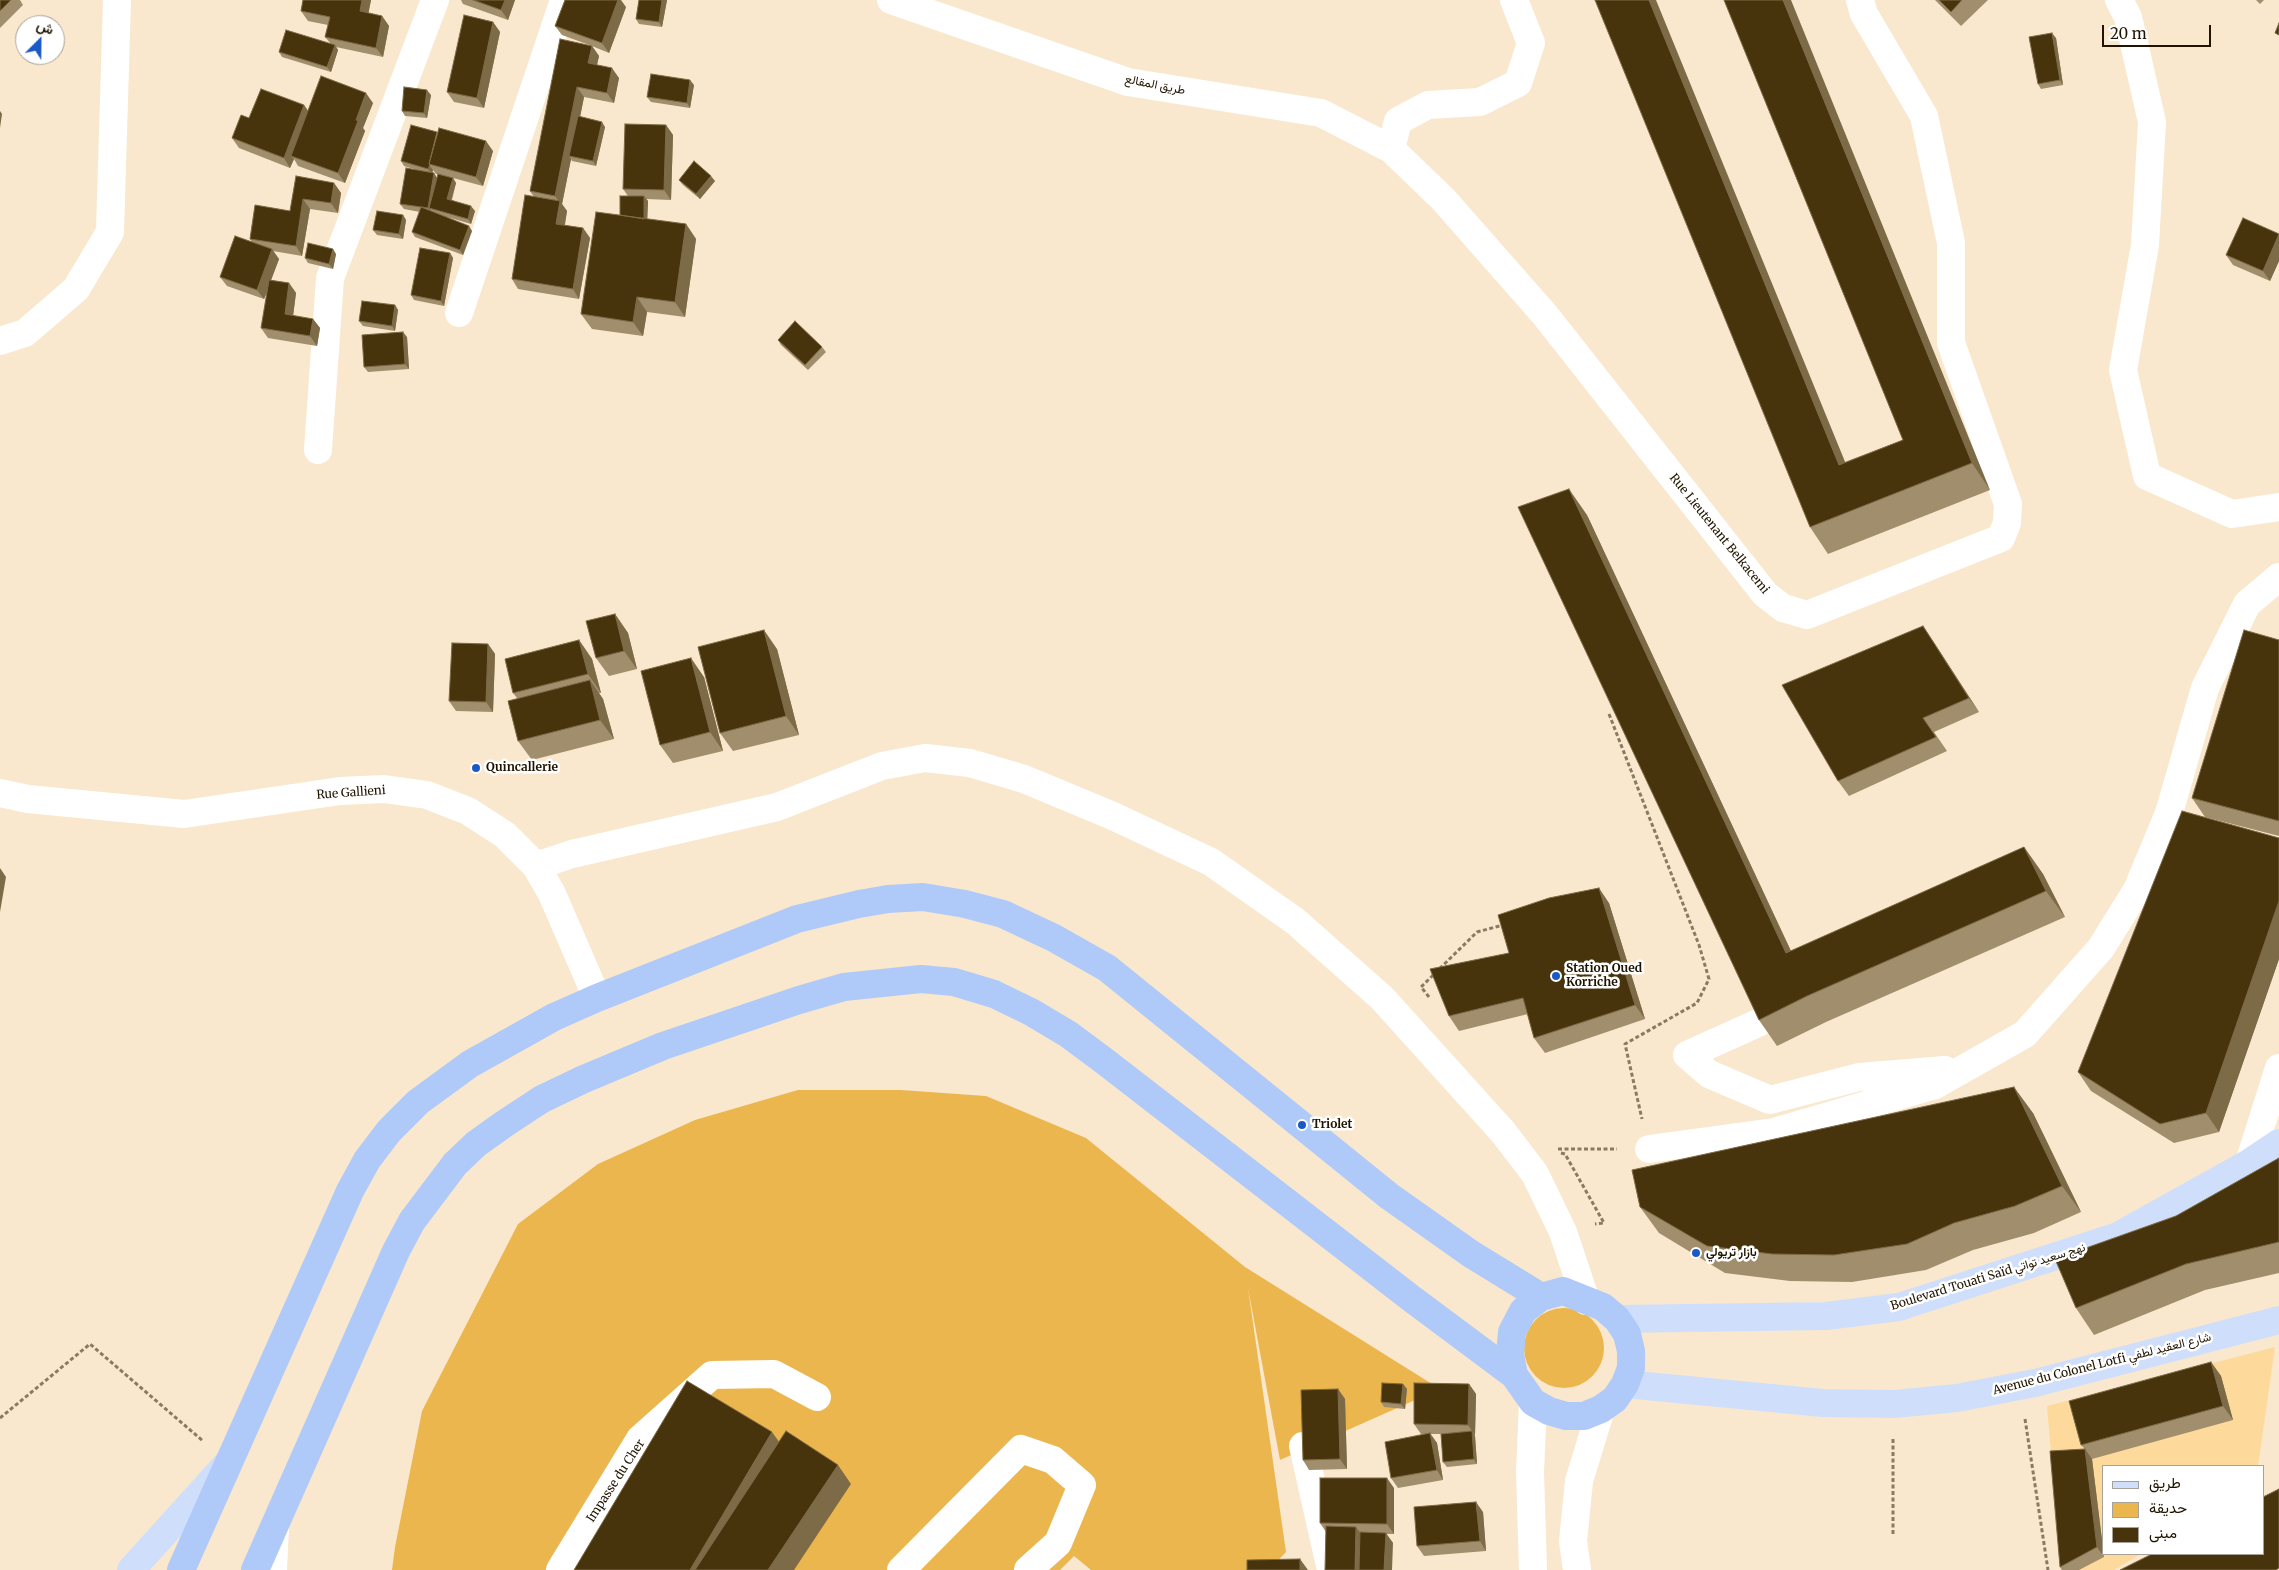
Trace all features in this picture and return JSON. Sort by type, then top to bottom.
[{"type":"highway","points":[[181,1570],[350,1191],[367,1160],[389,1131],[418,1102],[470,1064],[554,1018],[597,998],[798,919],[858,904],[888,899],[923,897],[965,904],[1003,914],[1054,938],[1107,968],[1389,1196],[1471,1254],[1541,1297]]},
{"type":"highway","points":[[255,1570],[400,1243],[430,1195],[455,1164],[476,1144],[542,1099],[663,1046],[799,1000],[844,987],[921,979],[954,982],[986,992],[1031,1012],[1068,1034],[1412,1299],[1514,1374],[1533,1402],[1549,1411],[1566,1416],[1584,1416],[1602,1409],[1615,1399],[1625,1384],[1631,1368],[1631,1351],[1626,1334],[1617,1320],[1603,1308],[1563,1291],[1541,1297],[1522,1311],[1512,1332],[1510,1355],[1514,1374]]},
{"type":"main road","name":"Boulevard Touati Saïd نهج سعيد تواتي","points":[[1617,1320],[1826,1316],[1899,1307],[2118,1236],[2249,1164],[2279,1143]]},
{"type":"main road","name":"Avenue du Colonel Lotfi شارع العقيد لطفي","points":[[1625,1384],[1823,1403],[1894,1404],[1957,1398],[2035,1383],[2279,1320]]},
{"type":"main road","points":[[131,1570],[229,1462]]},
{"type":"street","points":[[0,341],[25,333],[76,288],[110,232],[117,0]]},
{"type":"street","points":[[318,450],[330,278],[435,0]]},
{"type":"street","points":[[459,313],[564,0]]},
{"type":"street","name":"طريق المقالع","points":[[891,0],[1128,82],[1321,113],[1391,150]]},
{"type":"street","points":[[1391,150],[1398,122],[1428,105],[1480,102],[1518,83],[1531,44],[1514,0]]},
{"type":"street","name":"Rue Lieutenant Belkacemi","points":[[1391,150],[1443,199],[1545,315],[1765,594],[1783,608],[1807,615],[2002,538],[2007,523],[2008,504],[1951,343],[1951,243],[1924,116],[1864,14],[1860,0]]},
{"type":"street","points":[[2119,0],[2128,17],[2152,122],[2145,244],[2123,370],[2147,476],[2232,514],[2279,507]]},
{"type":"street","points":[[1649,1149],[1774,1132],[1935,1085],[2025,1034],[2101,948],[2137,890],[2169,813],[2205,688],[2247,604],[2279,577]]},
{"type":"street","points":[[536,866],[581,852],[777,807],[882,766],[925,758],[970,763],[1024,779],[1113,816],[1210,862],[1295,921],[1382,998],[1503,1132],[1535,1174],[1563,1232],[1586,1301]]},
{"type":"street","name":"Rue Gallieni","points":[[0,793],[28,799],[184,814],[340,791],[384,789],[427,795],[468,811],[505,835],[536,866],[552,894],[597,998]]},
{"type":"street","points":[[1758,1024],[1688,1055],[1709,1074],[1770,1100],[1859,1078],[1964,1069]]},
{"type":"street","points":[[2249,1164],[2279,1068]]},
{"type":"street","name":"Impasse du Cher","points":[[560,1570],[640,1440],[712,1375],[774,1374],[817,1397]]},
{"type":"street","points":[[1533,1402],[1530,1472],[1533,1568]]},
{"type":"street","points":[[1576,1570],[1573,1540],[1579,1481],[1602,1409]]},
{"type":"street","points":[[1303,1446],[1332,1570]]},
{"type":"street","points":[[900,1570],[1021,1449],[1053,1460],[1082,1485],[1058,1543],[1028,1570]]},
{"type":"street","points":[[273,1570],[275,1523]]},
{"type":"path","points":[[1563,1232],[1604,1223],[1565,1154],[1557,1150],[1649,1149],[1625,1044],[1697,1003],[1709,979],[1699,945],[1609,714]]},
{"type":"path","points":[[1433,1002],[1421,987],[1477,932],[1506,924]]},
{"type":"path","points":[[0,1418],[90,1344],[229,1462]]},
{"type":"path","points":[[1893,1534],[1894,1404]]},
{"type":"path","points":[[2025,1418],[2048,1570]]},
{"type":"shaded area","points":[[2275,1347],[2258,1465],[2102,1465],[2102,1555],[2139,1555],[2114,1570],[2061,1570],[2047,1406]]},
{"type":"green space","points":[[798,1090],[901,1090],[986,1096],[1086,1138],[1245,1267],[1440,1389],[1280,1460],[1248,1288],[1286,1552],[1269,1570],[1091,1570],[1074,1556],[1060,1570],[392,1570],[422,1411],[518,1224],[598,1164],[695,1120]]},
{"type":"green space","points":[[1564,1308],[1579,1311],[1592,1320],[1601,1333],[1604,1348],[1601,1363],[1592,1376],[1579,1385],[1564,1388],[1549,1385],[1536,1376],[1527,1363],[1524,1348],[1527,1333],[1536,1320],[1549,1311]]},
{"type":"building","points":[[0,0],[11,0],[0,11]]},
{"type":"building","points":[[303,0],[362,0],[360,11],[382,16],[376,48],[325,37],[330,17],[301,11]]},
{"type":"building","points":[[473,0],[505,0],[501,10]]},
{"type":"building","points":[[565,0],[618,0],[602,43],[555,26]]},
{"type":"building","points":[[639,0],[662,0],[659,22],[636,19]]},
{"type":"building","points":[[1595,0],[1649,0],[1839,465],[1903,440],[1724,0],[1783,0],[1972,463],[1810,527]]},
{"type":"building","points":[[1939,0],[1962,0],[1951,12]]},
{"type":"building","points":[[464,15],[493,22],[477,98],[447,92]]},
{"type":"building","points":[[2279,23],[2279,35],[2275,33]]},
{"type":"building","points":[[286,30],[335,45],[327,67],[279,52]]},
{"type":"building","points":[[2052,33],[2060,80],[2038,84],[2029,37]]},
{"type":"building","points":[[560,39],[592,46],[588,63],[612,68],[607,93],[577,87],[555,196],[530,191]]},
{"type":"building","points":[[651,74],[690,80],[687,103],[647,97]]},
{"type":"building","points":[[321,76],[366,93],[356,120],[358,121],[338,173],[291,156]]},
{"type":"building","points":[[404,87],[427,90],[424,113],[402,111]]},
{"type":"building","points":[[261,89],[304,105],[284,158],[232,138],[241,115],[249,118]]},
{"type":"building","points":[[578,116],[602,122],[593,161],[569,156]]},
{"type":"building","points":[[625,124],[666,125],[664,190],[623,189]]},
{"type":"building","points":[[411,125],[437,132],[428,169],[401,161]]},
{"type":"building","points":[[439,128],[486,141],[476,177],[429,164]]},
{"type":"building","points":[[694,161],[711,176],[696,194],[679,180]]},
{"type":"building","points":[[406,168],[434,173],[428,208],[400,204]]},
{"type":"building","points":[[438,174],[453,178],[447,199],[471,206],[468,219],[429,208]]},
{"type":"building","points":[[296,176],[334,183],[331,203],[303,199],[296,246],[250,239],[255,205],[290,211]]},
{"type":"building","points":[[525,195],[560,201],[556,224],[583,228],[573,289],[512,279]]},
{"type":"building","points":[[620,196],[644,196],[644,219],[620,215]]},
{"type":"building","points":[[421,207],[469,226],[460,250],[412,232]]},
{"type":"building","points":[[377,211],[403,215],[399,234],[373,230]]},
{"type":"building","points":[[596,212],[686,224],[675,302],[637,297],[633,322],[581,314]]},
{"type":"building","points":[[2243,218],[2279,234],[2263,271],[2226,255]]},
{"type":"building","points":[[235,236],[272,249],[257,290],[220,277]]},
{"type":"building","points":[[308,243],[333,249],[329,264],[305,258]]},
{"type":"building","points":[[420,248],[450,253],[441,301],[411,295]]},
{"type":"building","points":[[269,280],[289,283],[285,314],[313,319],[310,336],[261,328]]},
{"type":"building","points":[[362,301],[395,305],[392,326],[359,321]]},
{"type":"building","points":[[795,321],[822,347],[805,365],[778,340]]},
{"type":"building","points":[[403,332],[405,364],[364,367],[362,335]]},
{"type":"building","points":[[1569,489],[1786,953],[2024,847],[2046,891],[1807,996],[1759,1020],[1518,507]]},
{"type":"building","points":[[615,614],[624,651],[596,658],[586,621]]},
{"type":"building","points":[[1923,626],[1969,698],[1923,718],[1936,737],[1838,781],[1782,685]]},
{"type":"building","points":[[764,630],[786,716],[720,733],[698,647]]},
{"type":"building","points":[[2244,630],[2279,640],[2279,821],[2192,798]]},
{"type":"building","points":[[579,640],[588,674],[513,693],[505,659]]},
{"type":"building","points":[[452,643],[488,644],[486,702],[449,701]]},
{"type":"building","points":[[691,658],[710,732],[660,745],[641,671]]},
{"type":"building","points":[[590,680],[600,720],[518,741],[508,701]]},
{"type":"building","points":[[2182,811],[2279,838],[2279,901],[2206,1113],[2160,1124],[2078,1072]]},
{"type":"building","name":"Station Oued Korriche","points":[[1599,888],[1635,1005],[1534,1038],[1523,998],[1449,1016],[1430,969],[1509,953],[1498,915],[1549,898]]},
{"type":"building","points":[[2014,1087],[2062,1186],[2015,1206],[1954,1223],[1907,1244],[1834,1255],[1772,1254],[1707,1246],[1640,1207],[1632,1170]]},
{"type":"building","points":[[2279,1158],[2279,1242],[2186,1264],[2076,1308],[2055,1259],[2176,1216]]},
{"type":"building","points":[[2211,1362],[2223,1406],[2081,1445],[2069,1401]]},
{"type":"building","points":[[687,1381],[772,1432],[690,1570],[574,1570]]},
{"type":"building","points":[[1382,1383],[1403,1384],[1401,1404],[1381,1402]]},
{"type":"building","points":[[1414,1383],[1469,1384],[1468,1425],[1414,1424]]},
{"type":"building","points":[[1338,1389],[1340,1459],[1303,1460],[1301,1390]]},
{"type":"building","points":[[786,1431],[838,1465],[768,1570],[695,1570]]},
{"type":"building","points":[[1472,1431],[1474,1459],[1443,1462],[1441,1434]]},
{"type":"building","points":[[1430,1433],[1437,1470],[1391,1478],[1385,1442]]},
{"type":"building","points":[[2085,1449],[2097,1547],[2060,1567],[2050,1451]]},
{"type":"building","points":[[1320,1478],[1387,1478],[1387,1524],[1320,1523]]},
{"type":"building","points":[[2279,1489],[2279,1568],[2276,1570],[2120,1570],[2150,1555],[2264,1555],[2264,1496]]},
{"type":"building","points":[[1476,1502],[1480,1541],[1417,1546],[1414,1507]]},
{"type":"building","points":[[1326,1526],[1356,1527],[1355,1570],[1325,1570]]},
{"type":"building","points":[[1360,1532],[1386,1533],[1384,1570],[1359,1570]]},
{"type":"building","points":[[1300,1559],[1300,1570],[1247,1570],[1247,1560]]},
{"type":"place","name":"Quincallerie","points":[[476,768]]},
{"type":"place","name":"Station Oued Korriche","points":[[1556,976]]},
{"type":"place","name":"Triolet","points":[[1302,1125]]},
{"type":"place","name":"بازار تريولي","points":[[1696,1253]]}]
